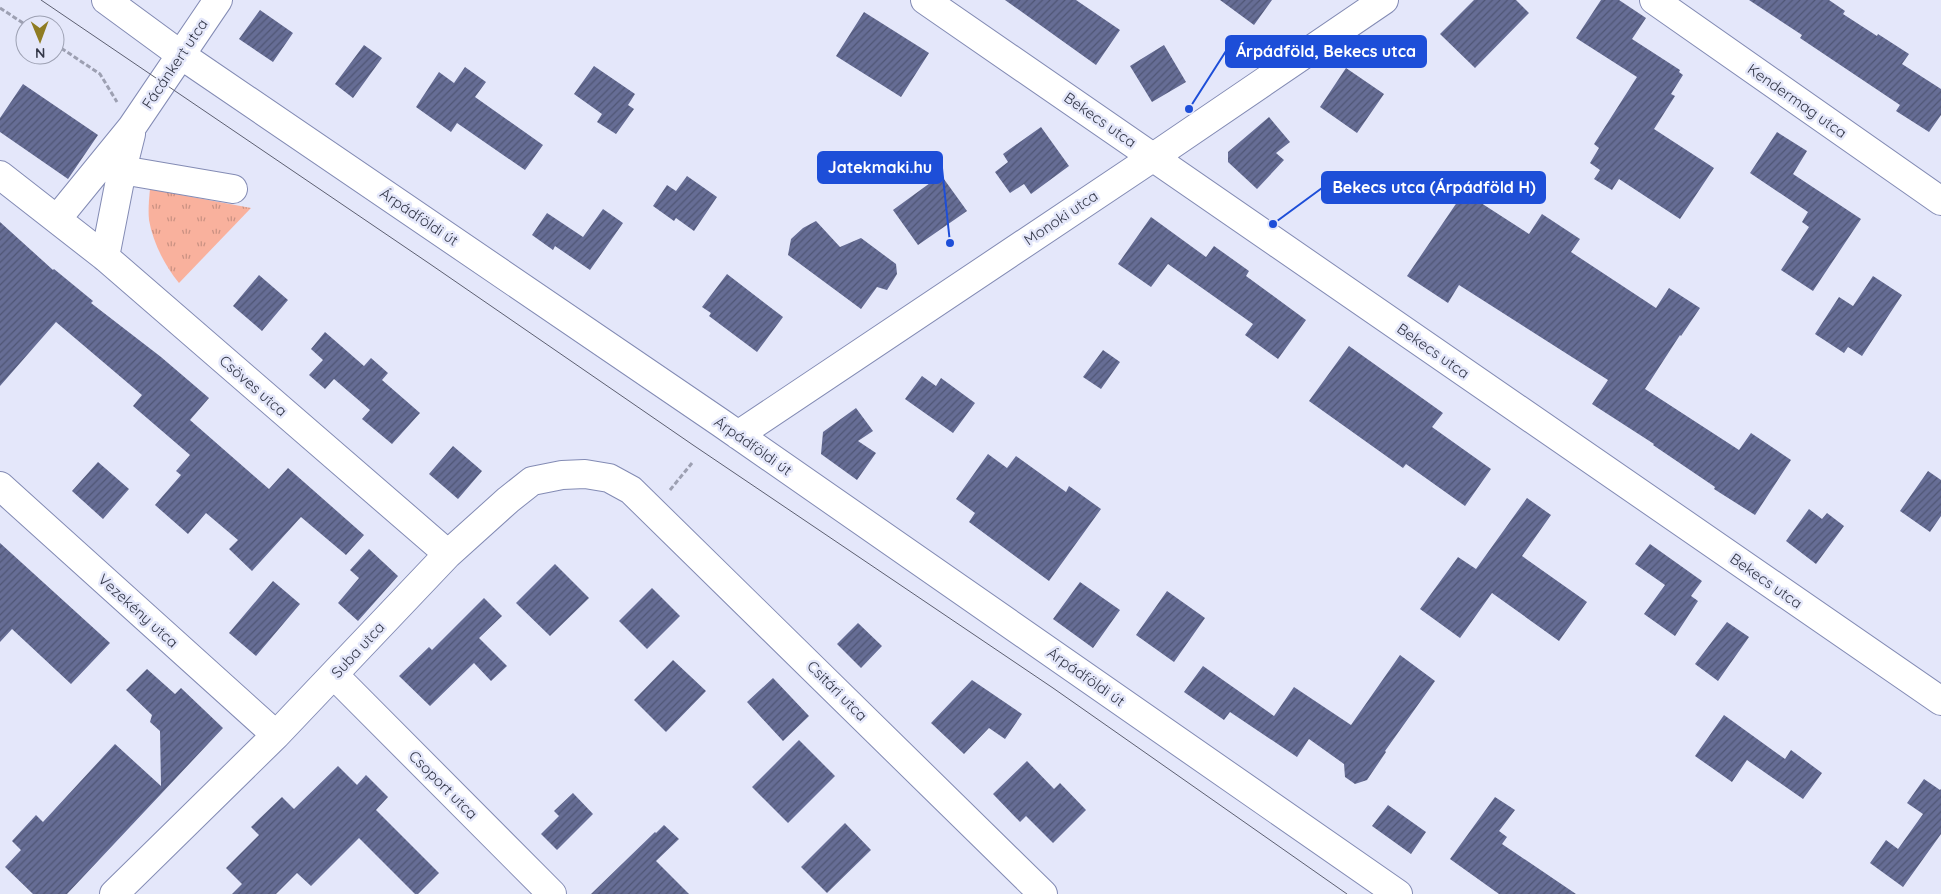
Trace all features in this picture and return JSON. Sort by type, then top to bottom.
[{"type":"street","name":"Árpádföldi út","points":[[106,0],[181,55],[738,435],[1398,894]]},
{"type":"street","name":"Fácánkert utca","points":[[57,219],[132,127],[218,0]]},
{"type":"street","name":"Bekecs utca","points":[[925,0],[1941,701]]},
{"type":"street","name":"Monoki utca","points":[[738,435],[1384,0]]},
{"type":"street","name":"Kendermag utca","points":[[1654,0],[1941,201]]},
{"type":"street","name":"Fácánkert utca","points":[[105,257],[132,127]]},
{"type":"street","points":[[122,170],[234,189]]},
{"type":"street","name":"Csöves utca","points":[[0,175],[105,257],[448,554]]},
{"type":"street","name":"Suba utca","points":[[114,894],[276,735],[448,554],[532,481],[562,475],[585,474],[609,478],[631,490]]},
{"type":"street","name":"Vezekény utca","points":[[0,486],[276,735]]},
{"type":"street","name":"Csitári utca","points":[[631,490],[1043,894]]},
{"type":"street","name":"Csoport utca","points":[[334,675],[552,894]]},
{"type":"path","points":[[0,8],[15,18]]},
{"type":"path","points":[[65,51],[100,74],[132,127]]},
{"type":"path","points":[[652,511],[692,463]]},
{"type":"green space","points":[[150,189],[251,208],[179,283],[164,262],[153,237],[149,216]]},
{"type":"building","points":[[1005,0],[1076,0],[1120,30],[1096,65]]},
{"type":"building","points":[[1220,0],[1272,0],[1254,25]]},
{"type":"building","points":[[1474,0],[1516,0],[1529,13],[1475,68],[1440,34]]},
{"type":"building","points":[[1601,0],[1619,0],[1646,18],[1632,39],[1680,70],[1679,72],[1683,75],[1671,94],[1675,96],[1654,129],[1714,168],[1680,219],[1619,179],[1612,190],[1594,179],[1600,170],[1590,163],[1599,148],[1594,144],[1637,77],[1576,38]]},
{"type":"building","points":[[1749,0],[1829,0],[1845,11],[1843,14],[1909,54],[1902,64],[1941,89],[1941,115],[1929,132],[1896,111],[1900,105],[1800,38],[1802,35]]},
{"type":"building","points":[[260,10],[293,33],[273,62],[239,39]]},
{"type":"building","points":[[864,12],[929,53],[901,97],[836,56]]},
{"type":"building","points":[[364,45],[382,58],[353,98],[335,84]]},
{"type":"building","points":[[1164,45],[1186,82],[1152,102],[1130,66]]},
{"type":"building","points":[[594,66],[635,94],[628,105],[634,109],[616,134],[597,122],[602,114],[574,94]]},
{"type":"building","points":[[465,67],[486,82],[475,97],[543,145],[525,170],[457,123],[451,132],[416,107],[439,72],[454,83]]},
{"type":"building","points":[[1346,68],[1384,94],[1357,133],[1320,107]]},
{"type":"building","points":[[23,84],[98,135],[68,179],[0,132],[0,118]]},
{"type":"building","points":[[1269,117],[1290,142],[1276,153],[1284,160],[1257,189],[1228,162],[1228,152]]},
{"type":"building","points":[[1041,127],[1069,166],[1031,194],[1024,184],[1010,193],[995,172],[1008,162],[1003,154]]},
{"type":"building","points":[[1777,132],[1807,151],[1793,174],[1861,219],[1813,291],[1781,270],[1809,227],[1802,222],[1808,212],[1750,173]]},
{"type":"building","points":[[941,175],[967,211],[918,245],[893,210]]},
{"type":"building","points":[[687,176],[717,197],[694,231],[676,218],[674,221],[653,206],[667,185],[676,191]]},
{"type":"building","points":[[1464,192],[1529,234],[1542,214],[1580,239],[1571,252],[1656,308],[1669,288],[1700,308],[1645,389],[1739,450],[1751,433],[1791,460],[1755,515],[1714,489],[1715,487],[1654,444],[1592,404],[1608,380],[1459,285],[1448,303],[1407,276]]},
{"type":"building","points":[[603,209],[623,223],[590,270],[555,246],[553,250],[532,235],[547,213],[583,237]]},
{"type":"building","points":[[1151,217],[1206,257],[1214,246],[1249,271],[1246,276],[1306,320],[1278,359],[1245,335],[1253,324],[1168,264],[1151,287],[1118,264]]},
{"type":"building","points":[[816,221],[840,247],[861,238],[896,264],[897,274],[887,290],[877,287],[861,309],[788,255],[791,239],[803,228]]},
{"type":"building","points":[[0,222],[53,270],[93,301],[91,303],[161,357],[209,398],[190,420],[269,489],[288,468],[364,535],[346,555],[301,517],[252,571],[229,549],[238,540],[206,513],[188,534],[155,505],[181,475],[176,471],[190,455],[133,406],[142,395],[56,322],[0,386]]},
{"type":"building","points":[[727,274],[783,317],[757,352],[709,316],[711,313],[702,307]]},
{"type":"building","points":[[259,275],[288,300],[262,331],[233,306]]},
{"type":"building","points":[[1873,276],[1902,295],[1862,356],[1848,347],[1844,353],[1815,334],[1839,297],[1853,306]]},
{"type":"building","points":[[325,332],[364,366],[371,358],[388,373],[382,380],[420,413],[392,444],[362,419],[370,410],[334,379],[325,389],[309,375],[323,360],[311,349]]},
{"type":"building","points":[[1349,346],[1443,413],[1432,427],[1491,469],[1465,506],[1406,464],[1403,468],[1309,401]]},
{"type":"building","points":[[1103,350],[1120,362],[1101,389],[1083,377]]},
{"type":"building","points":[[922,376],[936,386],[941,378],[975,403],[953,433],[905,399]]},
{"type":"building","points":[[856,408],[873,431],[858,441],[876,453],[857,480],[821,454],[823,432]]},
{"type":"building","points":[[453,446],[482,471],[458,499],[429,474]]},
{"type":"building","points":[[988,454],[1007,468],[1016,456],[1066,492],[1069,486],[1101,509],[1049,581],[969,522],[975,513],[956,499]]},
{"type":"building","points":[[98,462],[129,489],[103,519],[72,491]]},
{"type":"building","points":[[1928,471],[1941,480],[1941,516],[1930,532],[1900,511]]},
{"type":"building","points":[[1527,498],[1551,515],[1522,556],[1587,602],[1559,641],[1492,593],[1460,638],[1420,609],[1458,557],[1476,569]]},
{"type":"building","points":[[1809,509],[1822,519],[1827,513],[1844,526],[1816,564],[1786,541]]},
{"type":"building","points":[[0,543],[110,643],[71,684],[12,629],[0,642]]},
{"type":"building","points":[[1650,544],[1702,581],[1691,596],[1698,601],[1675,636],[1644,614],[1665,585],[1635,564]]},
{"type":"building","points":[[369,549],[398,576],[358,621],[338,603],[359,578],[350,570]]},
{"type":"building","points":[[555,564],[589,598],[550,636],[516,603]]},
{"type":"building","points":[[273,581],[300,604],[256,656],[229,633]]},
{"type":"building","points":[[1080,582],[1120,610],[1093,648],[1053,619]]},
{"type":"building","points":[[652,588],[680,616],[647,649],[619,621]]},
{"type":"building","points":[[1167,591],[1205,618],[1174,662],[1136,635]]},
{"type":"building","points":[[484,598],[502,616],[479,638],[507,666],[491,681],[474,663],[430,706],[399,676],[429,647],[432,650]]},
{"type":"building","points":[[1727,622],[1749,637],[1718,681],[1695,664]]},
{"type":"building","points":[[858,623],[882,646],[861,668],[837,644]]},
{"type":"building","points":[[1400,655],[1435,681],[1385,751],[1367,780],[1355,784],[1345,777],[1344,764],[1309,739],[1297,757],[1230,712],[1224,720],[1184,692],[1203,666],[1274,716],[1294,687],[1351,725]]},
{"type":"building","points":[[673,660],[706,691],[666,732],[634,700]]},
{"type":"building","points":[[147,669],[175,694],[181,688],[223,728],[67,894],[33,894],[5,867],[21,850],[12,841],[36,815],[43,822],[115,744],[161,786],[160,731],[150,722],[152,715],[126,690]]},
{"type":"building","points":[[773,678],[809,716],[783,741],[747,702]]},
{"type":"building","points":[[972,680],[1022,714],[1005,739],[989,728],[964,754],[931,723]]},
{"type":"building","points":[[1724,715],[1785,759],[1791,750],[1822,773],[1803,799],[1747,760],[1732,782],[1695,756]]},
{"type":"building","points":[[799,740],[835,776],[788,823],[752,787]]},
{"type":"building","points":[[1027,761],[1054,789],[1060,783],[1086,810],[1053,843],[1026,816],[1020,822],[993,794]]},
{"type":"building","points":[[338,766],[357,785],[366,775],[388,797],[376,810],[439,873],[418,894],[415,894],[359,838],[311,886],[297,873],[276,894],[232,894],[242,884],[226,868],[259,835],[251,827],[282,797],[294,809]]},
{"type":"building","points":[[1924,779],[1941,789],[1941,834],[1903,887],[1870,863],[1886,840],[1898,849],[1923,814],[1907,803]]},
{"type":"building","points":[[573,793],[593,814],[557,850],[541,834],[559,816],[554,811]]},
{"type":"building","points":[[1495,797],[1515,810],[1499,831],[1507,837],[1502,844],[1576,894],[1499,894],[1450,859]]},
{"type":"building","points":[[1388,805],[1426,832],[1411,854],[1372,826]]},
{"type":"building","points":[[845,823],[871,850],[827,893],[801,867]]},
{"type":"building","points":[[664,825],[679,839],[656,861],[689,894],[591,894],[655,832]]},
{"type":"tram line","points":[[41,0],[1053,688],[1347,894]]},
{"type":"place","name":"Árpádföld, Bekecs utca","points":[[1189,109]]},
{"type":"place","name":"Bekecs utca (Árpádföld H)","points":[[1273,224]]},
{"type":"place","name":"Jatekmaki.hu","points":[[950,243]]}]
